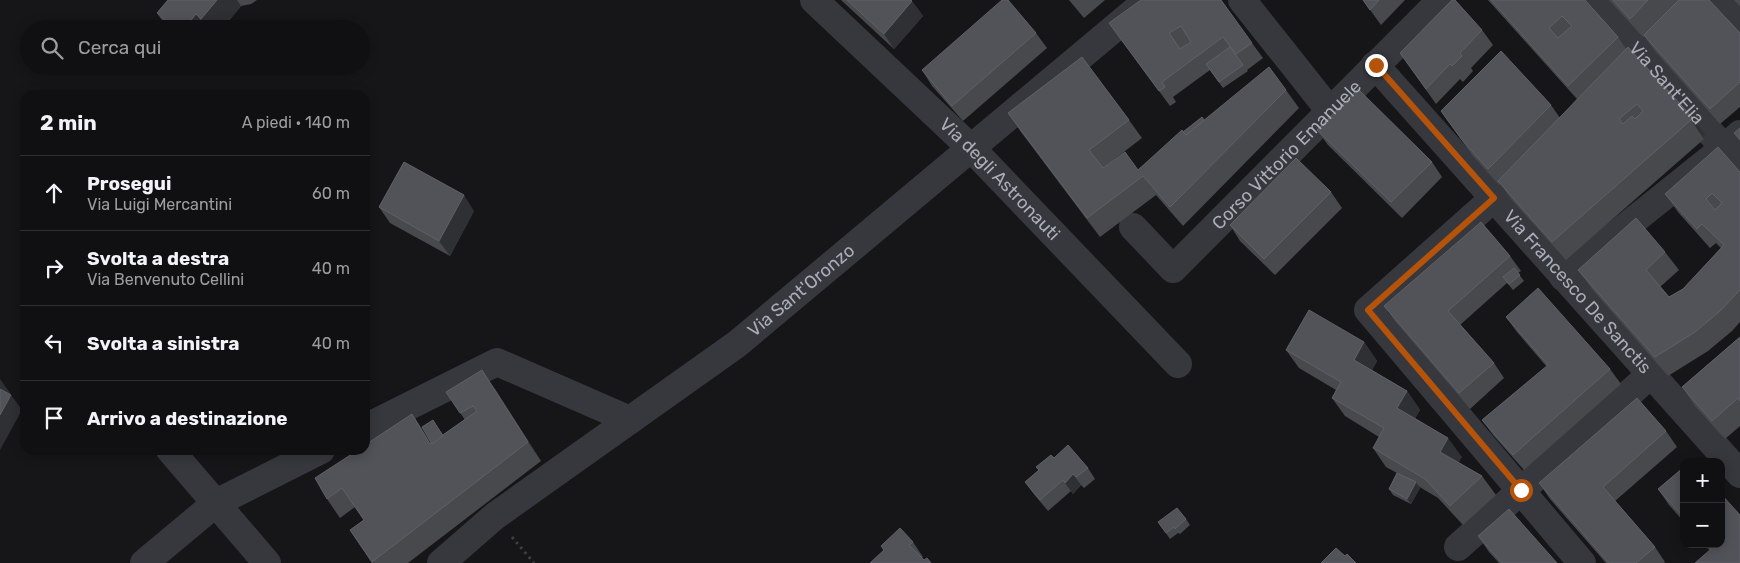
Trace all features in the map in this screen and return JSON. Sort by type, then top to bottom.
[{"type":"street","name":"Via degli Astronauti","points":[[814,0],[972,149],[1178,364]]},
{"type":"street","name":"Via Sant'Oronzo","points":[[441,563],[494,516],[737,344],[1148,0]]},
{"type":"street","points":[[1242,0],[1330,111]]},
{"type":"street","name":"Corso Vittorio Emanuele","points":[[1133,226],[1173,269],[1441,0]]},
{"type":"street","name":"Via Sant'Elia","points":[[1593,0],[1639,52],[1735,149]]},
{"type":"street","points":[[1591,100],[1692,0]]},
{"type":"street","points":[[1720,0],[1740,22]]},
{"type":"street","name":"Via Francesco De Sanctis","points":[[1376,65],[1740,474]]},
{"type":"street","points":[[1549,142],[1494,198],[1368,310],[1582,563]]},
{"type":"street","points":[[1564,277],[1735,149]]},
{"type":"street","points":[[370,426],[497,362],[630,420]]},
{"type":"street","points":[[1458,547],[1651,374]]},
{"type":"street","points":[[1670,394],[1693,379]]},
{"type":"street","points":[[174,455],[267,563]]},
{"type":"street","points":[[144,563],[216,503],[311,455]]},
{"type":"path","points":[[494,516],[534,563]]},
{"type":"building","points":[[168,0],[217,0],[201,19],[196,14],[191,20],[165,20],[157,13]]},
{"type":"building","points":[[847,0],[911,0],[912,1],[884,34]]},
{"type":"building","points":[[1002,0],[1008,0],[1036,33],[952,106],[922,70]]},
{"type":"building","points":[[1141,0],[1221,0],[1252,43],[1236,54],[1223,37],[1162,82],[1165,87],[1159,91],[1109,23]],"holes":[[[1181,26],[1191,42],[1180,49],[1169,33]]]},
{"type":"building","points":[[1363,0],[1379,0],[1370,10]]},
{"type":"building","points":[[1452,0],[1455,0],[1482,30],[1460,53],[1462,56],[1452,66],[1450,64],[1426,89],[1400,53]]},
{"type":"building","points":[[1491,0],[1585,0],[1618,37],[1568,86]],"holes":[[[1562,16],[1572,26],[1558,38],[1549,28]]]},
{"type":"building","points":[[1613,0],[1648,0],[1630,19]]},
{"type":"building","points":[[1679,0],[1709,0],[1740,33],[1740,82],[1710,109],[1644,35]]},
{"type":"building","points":[[1230,47],[1243,65],[1219,82],[1206,64]]},
{"type":"building","points":[[1628,47],[1692,117],[1691,120],[1552,242],[1498,181]],"holes":[[[1637,104],[1643,111],[1635,119],[1632,116],[1623,124],[1619,119]]]},
{"type":"building","points":[[1501,51],[1551,105],[1488,169],[1462,140],[1441,111]]},
{"type":"building","points":[[1082,57],[1129,120],[1089,150],[1103,168],[1125,152],[1138,170],[1182,130],[1186,135],[1269,67],[1286,90],[1170,207],[1143,176],[1087,218],[1008,113]]},
{"type":"building","points":[[1358,89],[1432,162],[1391,202],[1317,130]]},
{"type":"building","points":[[1202,117],[1204,120],[1186,135],[1183,132]]},
{"type":"building","points":[[1740,128],[1740,140],[1734,133]]},
{"type":"building","points":[[1718,147],[1740,172],[1740,290],[1719,312],[1695,332],[1655,357],[1578,270],[1636,218],[1665,252],[1646,270],[1669,297],[1683,289],[1724,245],[1702,224],[1697,229],[1665,194]],"holes":[[[1712,193],[1722,203],[1715,210],[1706,199]]]},
{"type":"building","points":[[1296,158],[1331,192],[1264,259],[1230,225]]},
{"type":"building","points":[[404,162],[464,195],[439,241],[379,207]]},
{"type":"building","points":[[1481,222],[1510,256],[1448,311],[1494,363],[1459,393],[1384,306]]},
{"type":"building","points":[[1514,268],[1520,275],[1509,284],[1503,277]]},
{"type":"building","points":[[1538,288],[1610,369],[1513,455],[1482,420],[1548,365],[1506,317]]},
{"type":"building","points":[[1309,310],[1364,342],[1354,360],[1407,391],[1397,408],[1448,438],[1440,452],[1482,476],[1450,506],[1425,479],[1373,448],[1384,428],[1332,398],[1341,382],[1286,350]]},
{"type":"building","points":[[1740,337],[1740,401],[1738,398],[1712,421],[1682,387]]},
{"type":"building","points":[[482,370],[528,442],[372,562],[350,530],[364,520],[342,488],[327,499],[315,478],[350,455],[370,455],[370,442],[412,414],[430,444],[477,411],[473,406],[460,413],[446,392]]},
{"type":"building","points":[[0,389],[11,395],[0,415]]},
{"type":"building","points":[[1637,398],[1666,431],[1603,487],[1655,547],[1636,563],[1609,563],[1539,483]]},
{"type":"building","points":[[433,420],[443,436],[432,444],[422,427]]},
{"type":"building","points":[[1068,445],[1088,468],[1076,477],[1073,474],[1065,483],[1063,480],[1040,500],[1025,482],[1039,470],[1036,467],[1051,455],[1054,458]]},
{"type":"building","points":[[1680,470],[1680,514],[1658,489]]},
{"type":"building","points":[[1397,473],[1416,482],[1407,499],[1389,489]]},
{"type":"building","points":[[1725,498],[1740,515],[1740,563],[1695,563],[1711,549],[1725,548]]},
{"type":"building","points":[[1177,508],[1186,519],[1175,529],[1174,527],[1166,533],[1158,522]]},
{"type":"building","points":[[1509,509],[1557,563],[1502,563],[1478,536]]},
{"type":"building","points":[[900,528],[913,542],[909,545],[924,560],[927,558],[931,563],[870,563],[884,550],[881,546]]},
{"type":"building","points":[[1336,548],[1345,556],[1347,554],[1356,563],[1321,563]]},
{"type":"route","points":[[1376,65],[1494,198],[1368,310],[1521,490]]}]
